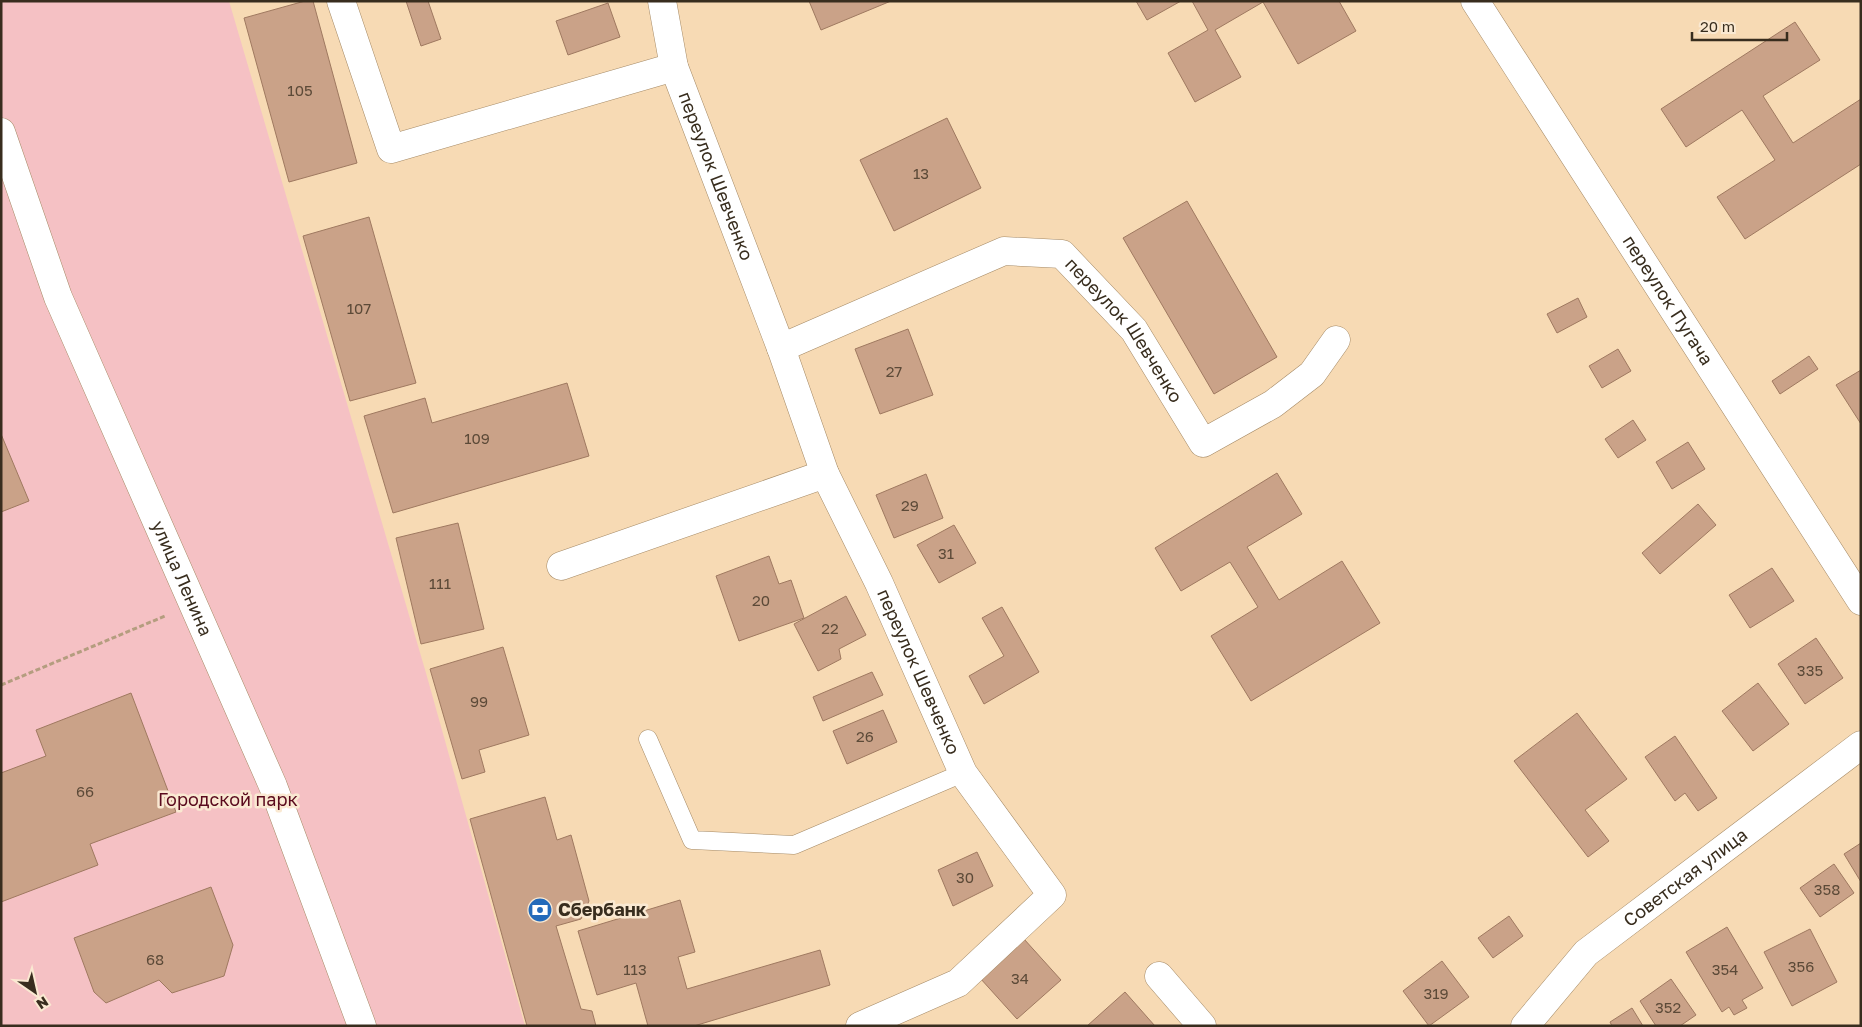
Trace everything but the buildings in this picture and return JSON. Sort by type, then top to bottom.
[{"type":"street","points":[[341,1],[391,149],[674,67]]},
{"type":"street","name":"переулок Шевченко","points":[[662,1],[674,67],[780,348],[825,474],[879,583],[963,773],[1052,895],[958,983],[860,1026]]},
{"type":"street","name":"переулок Пугача","points":[[1475,1],[1861,601]]},
{"type":"street","name":"улица Ленина","points":[[1,132],[58,298],[273,786],[362,1026]]},
{"type":"street","name":"переулок Шевченко","points":[[780,348],[1004,251],[1062,254],[1134,330],[1203,444],[1272,404],[1312,374],[1336,340]]},
{"type":"street","points":[[561,566],[825,474]]},
{"type":"street","name":"Советская улица","points":[[1525,1026],[1586,953],[1861,745]]},
{"type":"street","points":[[1159,976],[1202,1026]]},
{"type":"lane","points":[[648,739],[692,840],[794,845],[963,773]]},
{"type":"path","points":[[1,685],[193,604]]},
{"type":"green space","name":"Городской парк","points":[[1,1],[229,1],[426,673],[525,1026],[1,1026]]},
{"type":"place","name":"Сбербанк","points":[[540,910]]}]
